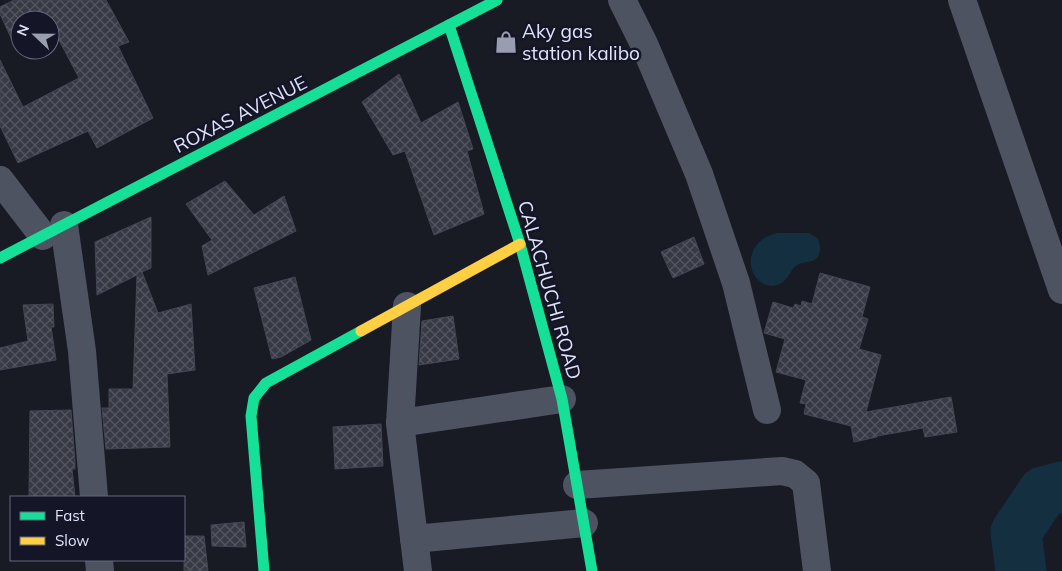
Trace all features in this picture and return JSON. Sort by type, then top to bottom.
[{"type":"street","name":"ROXAS AVENUE","points":[[0,258],[497,0]]},
{"type":"street","points":[[622,0],[644,44],[699,174],[736,283],[767,410]]},
{"type":"street","points":[[962,0],[1062,290]]},
{"type":"street","name":"CALACHUCHI ROAD","points":[[449,25],[520,244],[562,399],[592,571]]},
{"type":"street","points":[[0,180],[53,231],[82,351],[94,496]]},
{"type":"street","points":[[264,571],[251,416],[252,404],[257,392],[266,383],[520,244]]},
{"type":"street","points":[[406,306],[400,423],[418,571]]},
{"type":"street","points":[[400,423],[562,399]]},
{"type":"street","points":[[577,485],[782,471],[795,474],[806,483],[817,571]]},
{"type":"street","points":[[414,539],[584,522]]},
{"type":"water","points":[[777,233],[809,233],[817,238],[820,244],[820,251],[815,259],[795,267],[781,283],[769,286],[761,283],[755,276],[751,260],[752,254],[759,243]]},
{"type":"building","points":[[14,0],[106,0],[129,42],[118,46],[153,118],[97,148],[88,131],[18,163],[0,126],[0,60],[23,107],[79,78],[60,42],[60,10],[10,10],[10,36],[0,14],[0,7]]},
{"type":"building","points":[[399,74],[421,123],[458,102],[473,149],[467,151],[484,214],[434,235],[405,151],[393,155],[362,102]]},
{"type":"building","points":[[225,181],[254,215],[284,196],[296,231],[208,275],[202,246],[212,240],[186,204]]},
{"type":"building","points":[[151,217],[151,268],[142,272],[158,313],[191,304],[195,370],[167,374],[170,447],[106,449],[102,408],[109,408],[109,389],[133,389],[137,275],[97,295],[95,242]]},
{"type":"building","points":[[694,237],[704,264],[673,278],[661,252]]},
{"type":"building","points":[[820,273],[870,287],[862,317],[868,319],[859,349],[881,355],[866,412],[951,397],[957,432],[925,437],[923,428],[854,442],[851,426],[804,414],[806,404],[800,403],[806,380],[776,372],[785,339],[764,333],[773,302],[793,308],[795,304],[801,306],[802,301],[812,304]]},
{"type":"building","points":[[295,277],[311,340],[281,357],[272,359],[254,288]]},
{"type":"building","points":[[53,304],[54,327],[51,327],[56,360],[0,370],[0,348],[28,341],[23,305]]},
{"type":"building","points":[[453,316],[459,359],[419,365],[422,321]]},
{"type":"building","points":[[71,410],[75,462],[75,469],[72,469],[75,496],[29,496],[30,411]]},
{"type":"building","points":[[381,424],[383,466],[335,469],[333,427]]},
{"type":"building","points":[[244,522],[246,547],[212,546],[211,525]]},
{"type":"building","points":[[185,536],[204,536],[208,571],[184,571]]},
{"type":"waterway","points":[[1021,571],[1016,532],[1043,492],[1062,487]]},
{"type":"traffic: fast","points":[[0,258],[497,0]]},
{"type":"traffic: fast","points":[[449,25],[520,244],[562,399],[592,571]]},
{"type":"traffic: fast","points":[[264,571],[251,416],[254,398],[266,383],[361,331]]},
{"type":"traffic: slow","points":[[361,331],[520,244]]},
{"type":"place","name":"Aky gas station kalibo","points":[[506,42]]}]
